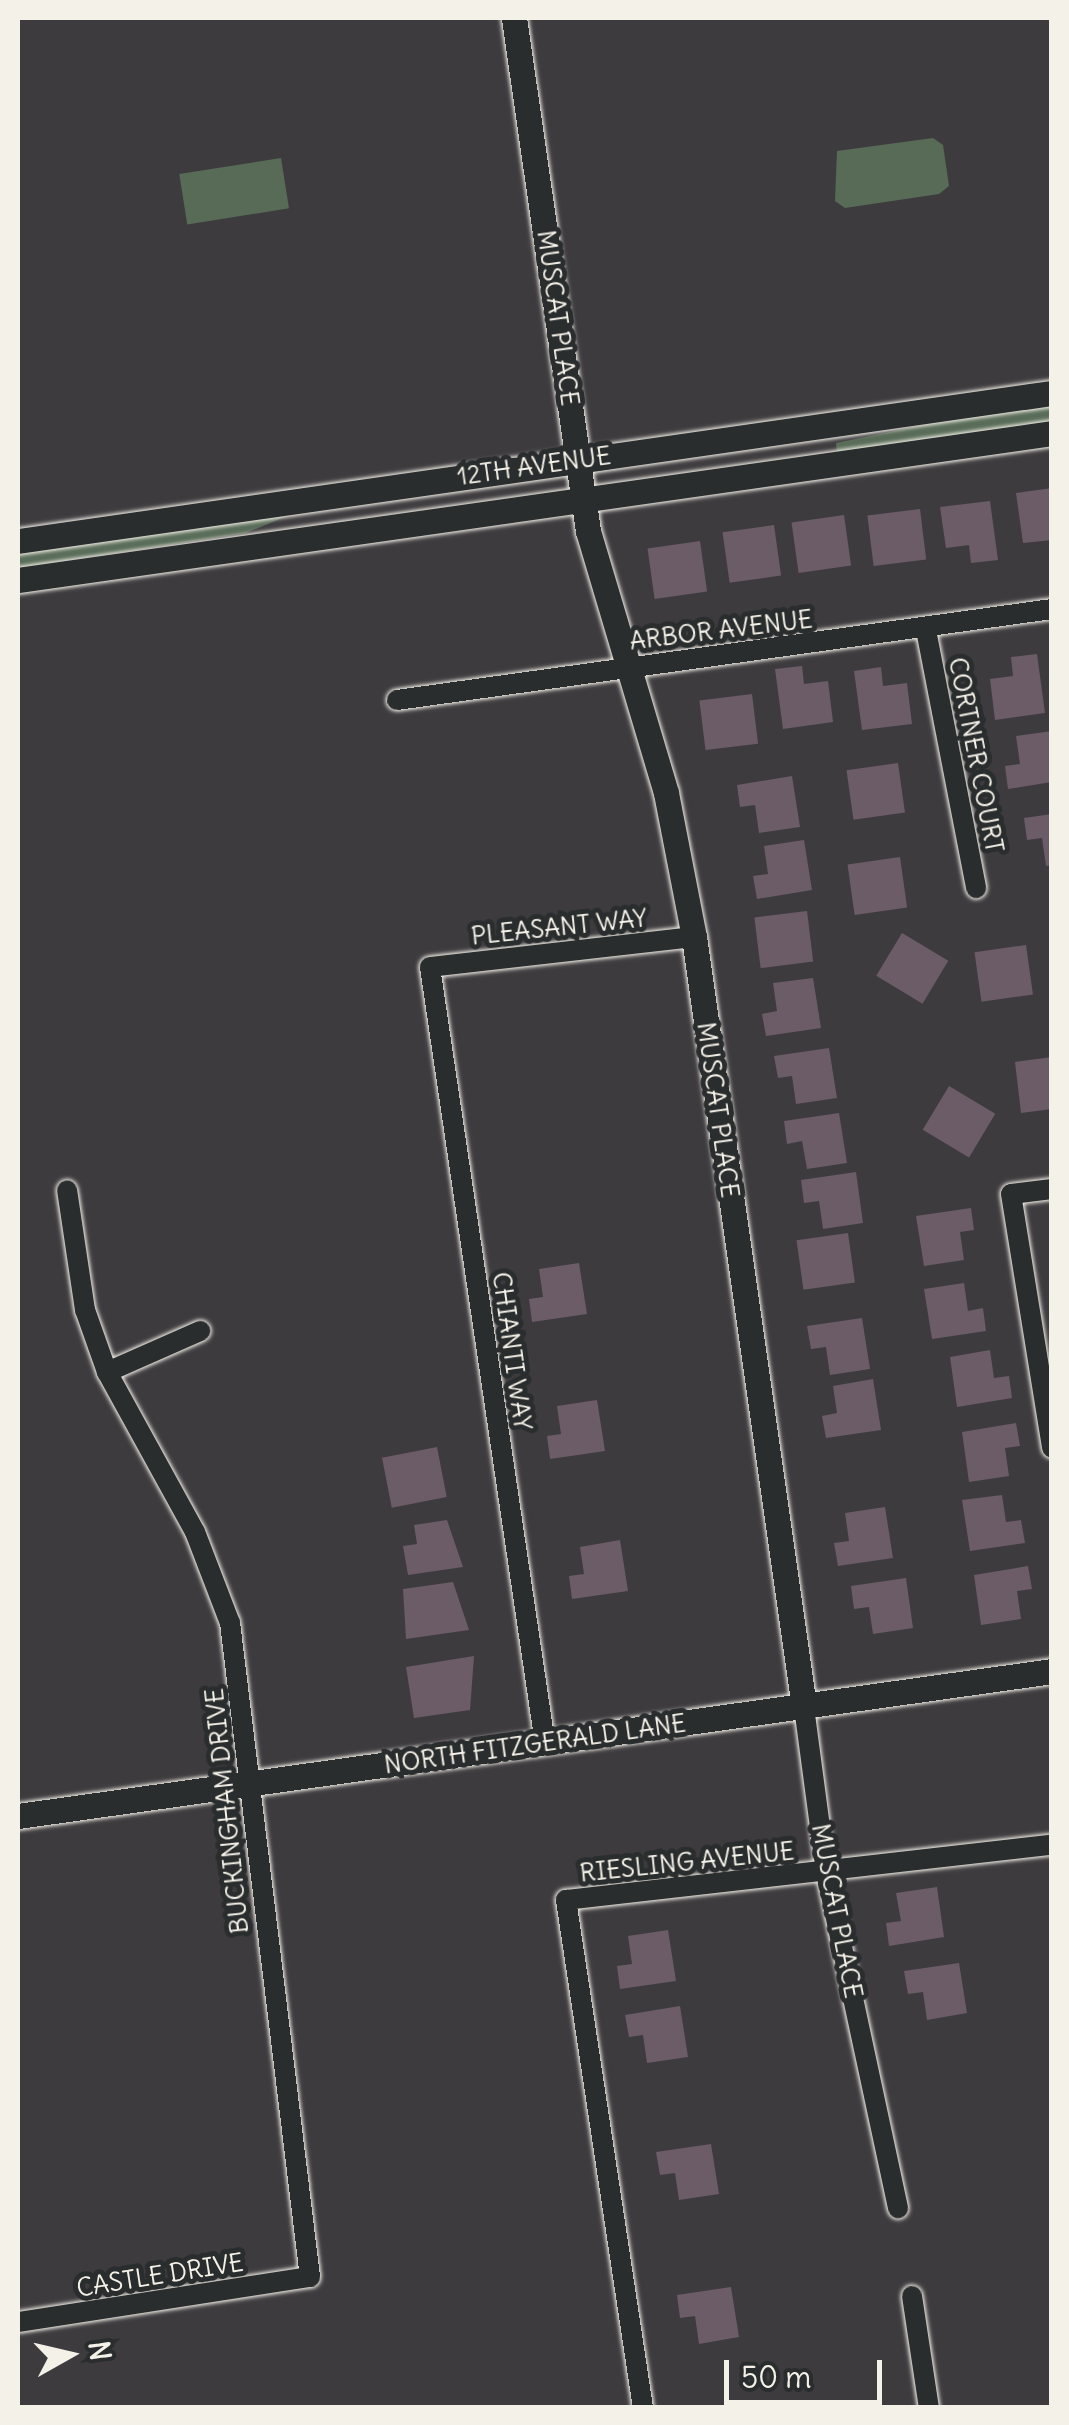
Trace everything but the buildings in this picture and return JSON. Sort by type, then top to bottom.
[{"type":"street","name":"MUSCAT PLACE","points":[[514,18],[583,501],[623,668],[666,793],[694,937],[826,1872],[898,2208]]},
{"type":"street","name":"12TH AVENUE","points":[[18,541],[1052,393]]},
{"type":"street","name":"12TH AVENUE","points":[[18,580],[1052,433]]},
{"type":"street","name":"ARBOR AVENUE","points":[[397,700],[1052,610]]},
{"type":"street","name":"CORTNER COURT","points":[[926,630],[976,888]]},
{"type":"street","name":"PLEASANT WAY","points":[[430,967],[694,937]]},
{"type":"street","name":"CHIANTI WAY","points":[[430,967],[546,1743]]},
{"type":"street","points":[[1052,1189],[1011,1194],[1052,1448]]},
{"type":"street","name":"BUCKINGHAM DRIVE","points":[[67,1190],[85,1310],[107,1372],[195,1532],[230,1623],[254,1782],[310,2278]]},
{"type":"street","points":[[107,1372],[200,1331]]},
{"type":"street","name":"NORTH FITZGERALD LANE","points":[[18,1816],[1052,1670]]},
{"type":"street","name":"RIESLING AVENUE","points":[[643,2408],[566,1900],[1052,1844]]},
{"type":"street","name":"CASTLE DRIVE","points":[[18,2322],[310,2278]]},
{"type":"street","points":[[912,2296],[929,2408]]},
{"type":"green space","points":[[933,138],[943,145],[949,186],[939,194],[845,208],[835,201],[837,151]]},
{"type":"green space","points":[[281,158],[289,208],[187,224],[179,174]]},
{"type":"green space","points":[[1051,399],[1051,429],[837,456],[836,443]]},
{"type":"green space","points":[[287,516],[246,533],[18,568],[18,551]]}]
